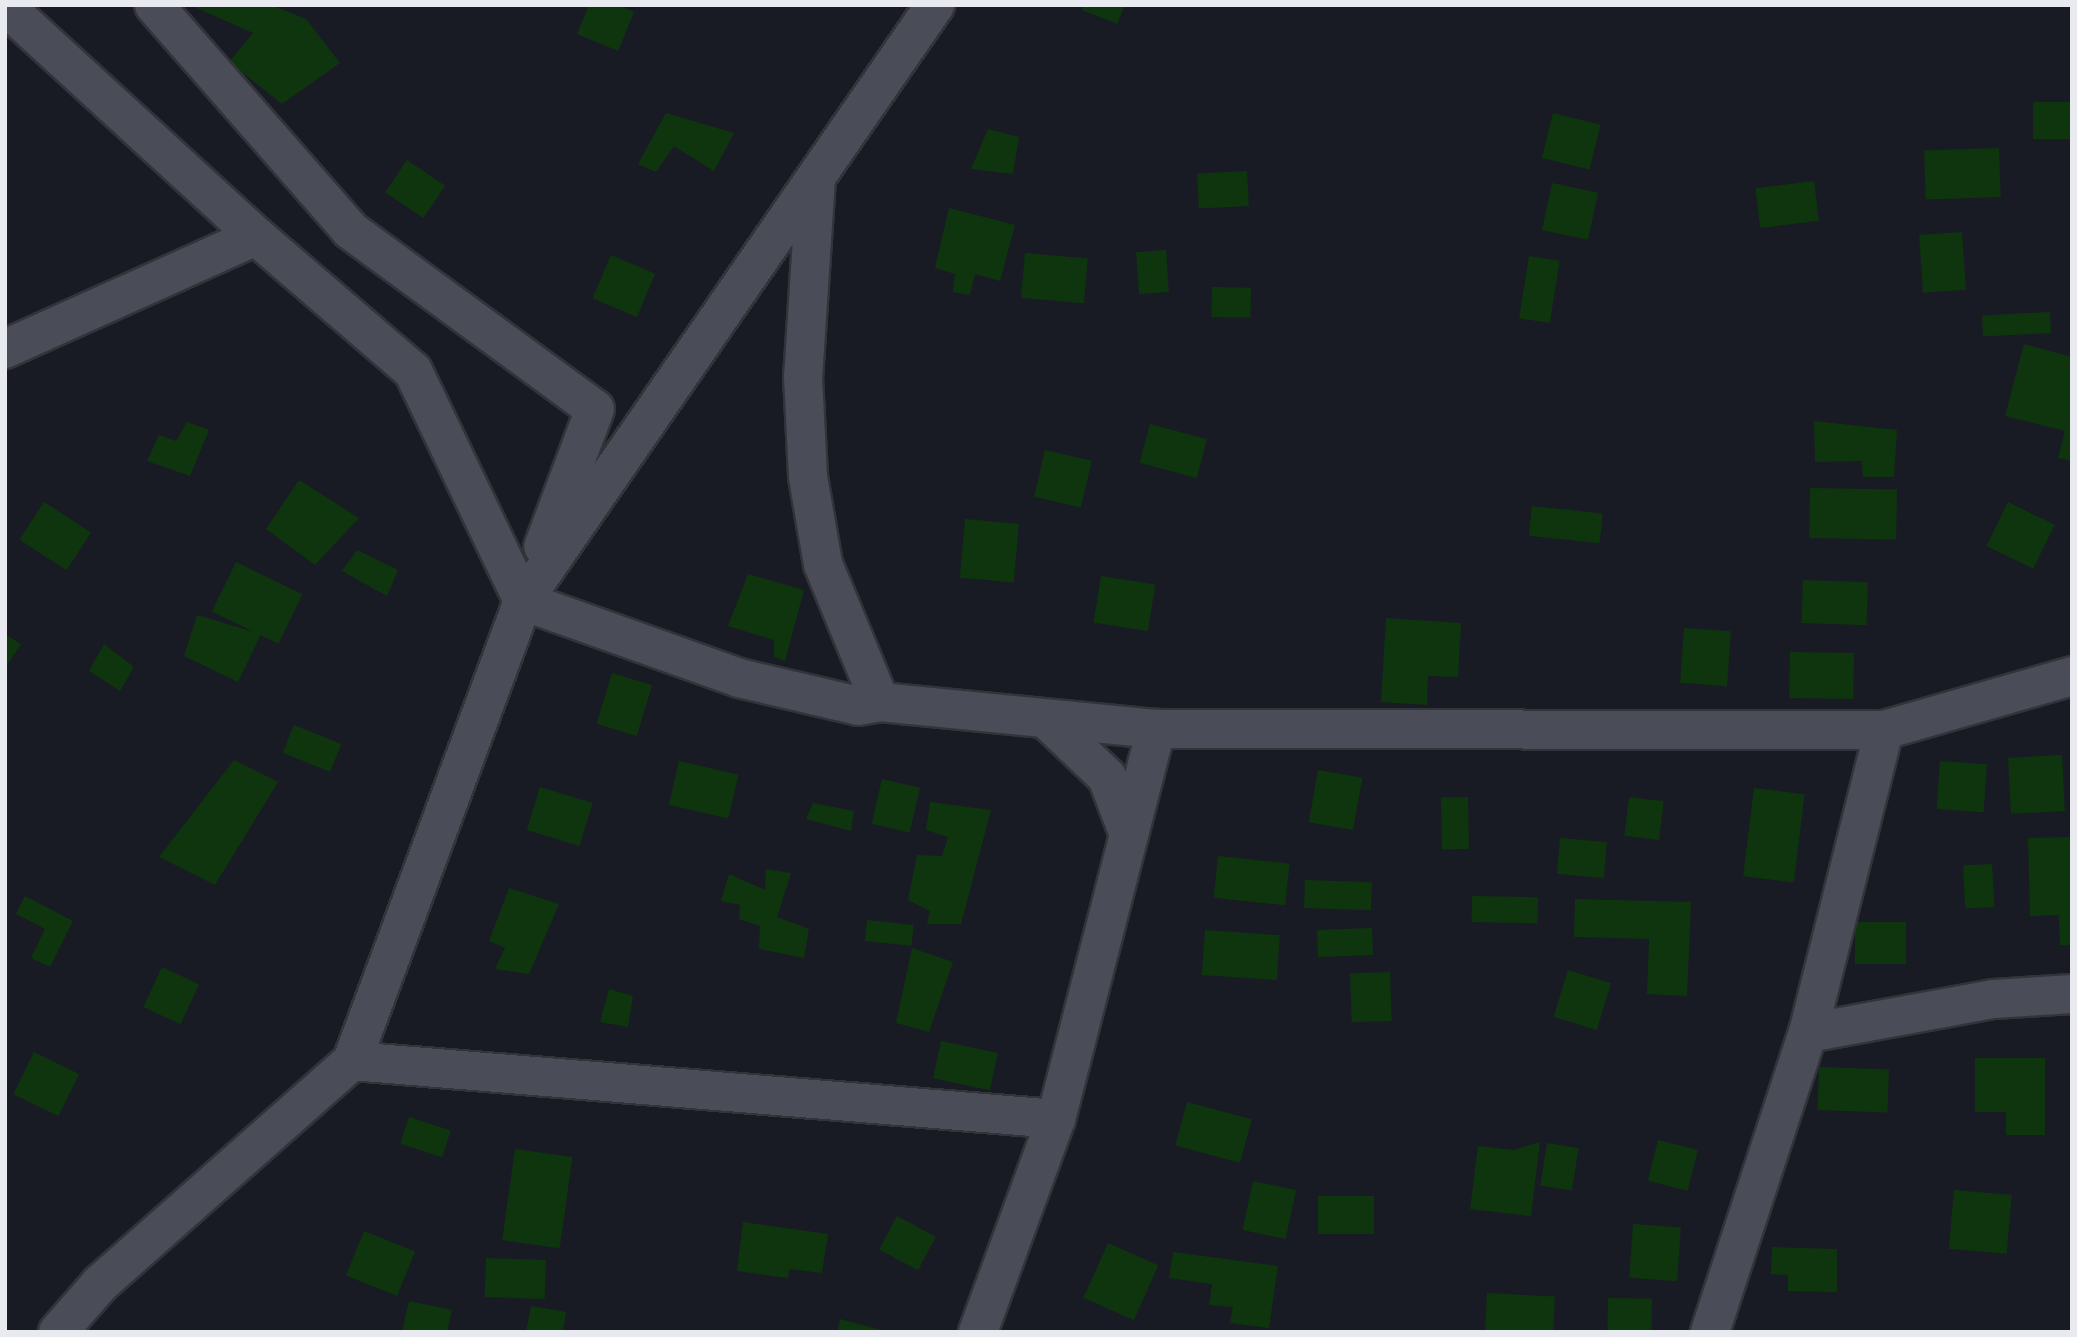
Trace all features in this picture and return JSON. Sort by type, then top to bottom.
[{"type":"street","points":[[58,1332],[100,1284],[352,1061],[595,409],[349,230],[154,5]]},
{"type":"street","points":[[523,601],[935,5]]},
{"type":"street","points":[[5,6],[256,236],[413,371],[523,601],[739,678],[858,706],[880,702],[1156,729],[1884,730],[2072,676]]},
{"type":"street","points":[[817,176],[803,377],[808,477],[822,564],[880,702]]},
{"type":"street","points":[[5,349],[256,236]]},
{"type":"street","points":[[1047,720],[1107,777],[1129,835]]},
{"type":"street","points":[[978,1332],[1056,1119],[1156,729]]},
{"type":"street","points":[[1710,1332],[1808,1033],[1884,730]]},
{"type":"street","points":[[1808,1033],[1994,999],[2072,994]]},
{"type":"street","points":[[352,1061],[1056,1119]]},
{"type":"building","points":[[190,5],[271,5],[306,19],[340,63],[282,104],[229,62],[253,33]]},
{"type":"building","points":[[589,5],[619,5],[634,12],[618,51],[577,34]]},
{"type":"building","points":[[1083,5],[1125,5],[1117,24],[1082,10]]},
{"type":"building","points":[[2033,102],[2072,102],[2072,139],[2033,139]]},
{"type":"building","points":[[666,113],[734,133],[714,171],[674,146],[656,172],[638,164]]},
{"type":"building","points":[[1553,113],[1601,125],[1589,169],[1542,158]]},
{"type":"building","points":[[988,129],[1019,137],[1013,174],[971,169]]},
{"type":"building","points":[[1999,148],[2001,197],[1926,200],[1924,151]]},
{"type":"building","points":[[407,160],[445,186],[423,218],[385,192]]},
{"type":"building","points":[[1247,171],[1249,206],[1199,209],[1197,174]]},
{"type":"building","points":[[1814,181],[1819,221],[1760,228],[1755,188]]},
{"type":"building","points":[[1552,183],[1598,193],[1588,240],[1542,230]]},
{"type":"building","points":[[949,208],[1015,225],[1000,281],[975,274],[970,295],[953,292],[955,274],[935,268]]},
{"type":"building","points":[[1962,232],[1966,290],[1923,293],[1919,235]]},
{"type":"building","points":[[1166,250],[1169,292],[1139,294],[1136,252]]},
{"type":"building","points":[[1025,253],[1088,258],[1084,303],[1021,298]]},
{"type":"building","points":[[611,255],[655,274],[637,317],[593,298]]},
{"type":"building","points":[[1529,256],[1560,261],[1550,323],[1519,318]]},
{"type":"building","points":[[1212,287],[1251,288],[1250,318],[1211,317]]},
{"type":"building","points":[[2050,312],[2051,333],[1983,337],[1982,316]]},
{"type":"building","points":[[2024,344],[2072,357],[2072,461],[2058,458],[2065,431],[2005,416]]},
{"type":"building","points":[[1814,421],[1897,430],[1894,477],[1863,477],[1862,461],[1815,462]]},
{"type":"building","points":[[187,422],[209,430],[190,476],[147,461],[159,435],[176,441]]},
{"type":"building","points":[[1150,424],[1207,439],[1197,478],[1140,463]]},
{"type":"building","points":[[1045,450],[1092,461],[1081,508],[1034,497]]},
{"type":"building","points":[[299,480],[359,518],[315,565],[266,529]]},
{"type":"building","points":[[1810,488],[1897,490],[1896,540],[1809,538]]},
{"type":"building","points":[[44,502],[91,532],[66,570],[19,540]]},
{"type":"building","points":[[2008,502],[2055,525],[2033,569],[1987,546]]},
{"type":"building","points":[[1532,506],[1603,513],[1599,543],[1529,536]]},
{"type":"building","points":[[965,519],[1019,524],[1014,582],[960,578]]},
{"type":"building","points":[[357,550],[398,570],[387,596],[342,571]]},
{"type":"building","points":[[236,562],[303,594],[278,644],[212,611]]},
{"type":"building","points":[[748,574],[804,590],[785,661],[774,657],[774,640],[728,626]]},
{"type":"building","points":[[1101,576],[1155,585],[1148,631],[1094,622]]},
{"type":"building","points":[[1803,580],[1868,582],[1866,625],[1801,623]]},
{"type":"building","points":[[197,615],[261,634],[238,682],[184,656]]},
{"type":"building","points":[[1386,618],[1461,623],[1458,677],[1428,676],[1427,705],[1381,702]]},
{"type":"building","points":[[1684,628],[1731,631],[1727,686],[1680,683]]},
{"type":"building","points":[[5,634],[21,644],[5,668]]},
{"type":"building","points":[[104,644],[134,667],[120,691],[89,671]]},
{"type":"building","points":[[1790,652],[1854,653],[1853,699],[1789,698]]},
{"type":"building","points":[[612,673],[652,685],[637,736],[597,724]]},
{"type":"building","points":[[294,725],[341,744],[330,772],[283,753]]},
{"type":"building","points":[[2062,755],[2065,811],[2011,814],[2008,758]]},
{"type":"building","points":[[234,760],[278,782],[215,885],[159,857]]},
{"type":"building","points":[[679,761],[738,775],[728,819],[669,805]]},
{"type":"building","points":[[1940,761],[1987,764],[1984,812],[1937,809]]},
{"type":"building","points":[[1318,770],[1362,778],[1353,830],[1309,822]]},
{"type":"building","points":[[882,779],[920,788],[910,833],[872,824]]},
{"type":"building","points":[[540,787],[593,803],[579,846],[527,830]]},
{"type":"building","points":[[1754,788],[1805,794],[1794,883],[1743,876]]},
{"type":"building","points":[[1441,797],[1468,797],[1469,849],[1442,849]]},
{"type":"building","points":[[1629,797],[1664,801],[1659,840],[1624,836]]},
{"type":"building","points":[[930,802],[991,810],[961,924],[927,924],[930,911],[908,900],[917,855],[942,856],[948,837],[926,830]]},
{"type":"building","points":[[813,803],[854,811],[851,831],[806,819]]},
{"type":"building","points":[[2072,837],[2072,945],[2060,945],[2059,915],[2030,916],[2028,838]]},
{"type":"building","points":[[1560,838],[1607,842],[1604,878],[1557,874]]},
{"type":"building","points":[[1218,856],[1290,864],[1285,905],[1214,898]]},
{"type":"building","points":[[1992,864],[1994,907],[1965,908],[1963,866]]},
{"type":"building","points":[[766,869],[791,873],[777,917],[809,929],[804,958],[759,949],[760,926],[739,919],[740,905],[721,901],[729,874],[765,890]]},
{"type":"building","points":[[1305,880],[1372,882],[1371,910],[1304,908]]},
{"type":"building","points":[[509,888],[559,904],[529,974],[495,969],[505,948],[489,941]]},
{"type":"building","points":[[25,896],[73,921],[50,967],[31,958],[45,929],[16,914]]},
{"type":"building","points":[[1472,896],[1538,897],[1538,923],[1472,922]]},
{"type":"building","points":[[1575,899],[1691,902],[1687,996],[1647,994],[1649,939],[1574,937]]},
{"type":"building","points":[[867,920],[914,925],[912,946],[865,941]]},
{"type":"building","points":[[1855,922],[1906,922],[1906,964],[1855,964]]},
{"type":"building","points":[[1372,928],[1373,955],[1318,957],[1317,930]]},
{"type":"building","points":[[1205,930],[1280,935],[1277,980],[1202,975]]},
{"type":"building","points":[[912,948],[953,962],[929,1032],[896,1023]]},
{"type":"building","points":[[162,967],[199,984],[181,1024],[143,1007]]},
{"type":"building","points":[[1568,970],[1611,983],[1597,1030],[1554,1017]]},
{"type":"building","points":[[1390,972],[1392,1021],[1352,1022],[1350,973]]},
{"type":"building","points":[[609,989],[633,996],[628,1027],[600,1022]]},
{"type":"building","points":[[941,1041],[998,1053],[990,1090],[933,1078]]},
{"type":"building","points":[[34,1052],[79,1074],[58,1116],[13,1094]]},
{"type":"building","points":[[1975,1058],[2045,1058],[2045,1135],[2006,1135],[2006,1112],[1975,1112]]},
{"type":"building","points":[[1819,1067],[1889,1069],[1887,1112],[1817,1110]]},
{"type":"building","points":[[1187,1102],[1252,1119],[1240,1163],[1175,1145]]},
{"type":"building","points":[[409,1117],[451,1131],[442,1157],[400,1144]]},
{"type":"building","points":[[1658,1140],[1698,1150],[1688,1191],[1648,1181]]},
{"type":"building","points":[[1540,1142],[1531,1216],[1470,1209],[1478,1146],[1513,1150]]},
{"type":"building","points":[[1547,1143],[1579,1148],[1572,1190],[1540,1185]]},
{"type":"building","points":[[515,1149],[572,1157],[560,1248],[502,1240]]},
{"type":"building","points":[[1253,1181],[1296,1190],[1286,1239],[1243,1230]]},
{"type":"building","points":[[1954,1190],[2012,1195],[2007,1254],[1949,1249]]},
{"type":"building","points":[[1318,1196],[1374,1196],[1374,1234],[1318,1234]]},
{"type":"building","points":[[897,1216],[936,1237],[918,1270],[879,1250]]},
{"type":"building","points":[[743,1222],[828,1234],[822,1273],[789,1269],[788,1278],[737,1271]]},
{"type":"building","points":[[1633,1224],[1681,1227],[1677,1281],[1629,1278]]},
{"type":"building","points":[[364,1231],[415,1252],[397,1296],[346,1276]]},
{"type":"building","points":[[1108,1243],[1158,1265],[1134,1320],[1084,1298]]},
{"type":"building","points":[[1772,1247],[1837,1249],[1837,1292],[1788,1291],[1788,1275],[1771,1274]]},
{"type":"building","points":[[1173,1252],[1278,1266],[1269,1328],[1230,1323],[1233,1307],[1209,1305],[1212,1284],[1169,1278]]},
{"type":"building","points":[[486,1258],[546,1260],[545,1299],[485,1297]]},
{"type":"building","points":[[1487,1293],[1555,1297],[1553,1332],[1485,1332]]},
{"type":"building","points":[[1608,1298],[1652,1299],[1651,1332],[1607,1332]]},
{"type":"building","points":[[409,1301],[452,1310],[447,1332],[402,1332]]},
{"type":"building","points":[[531,1306],[566,1312],[563,1332],[526,1332]]},
{"type":"building","points":[[840,1319],[885,1331],[885,1332],[837,1332]]}]
